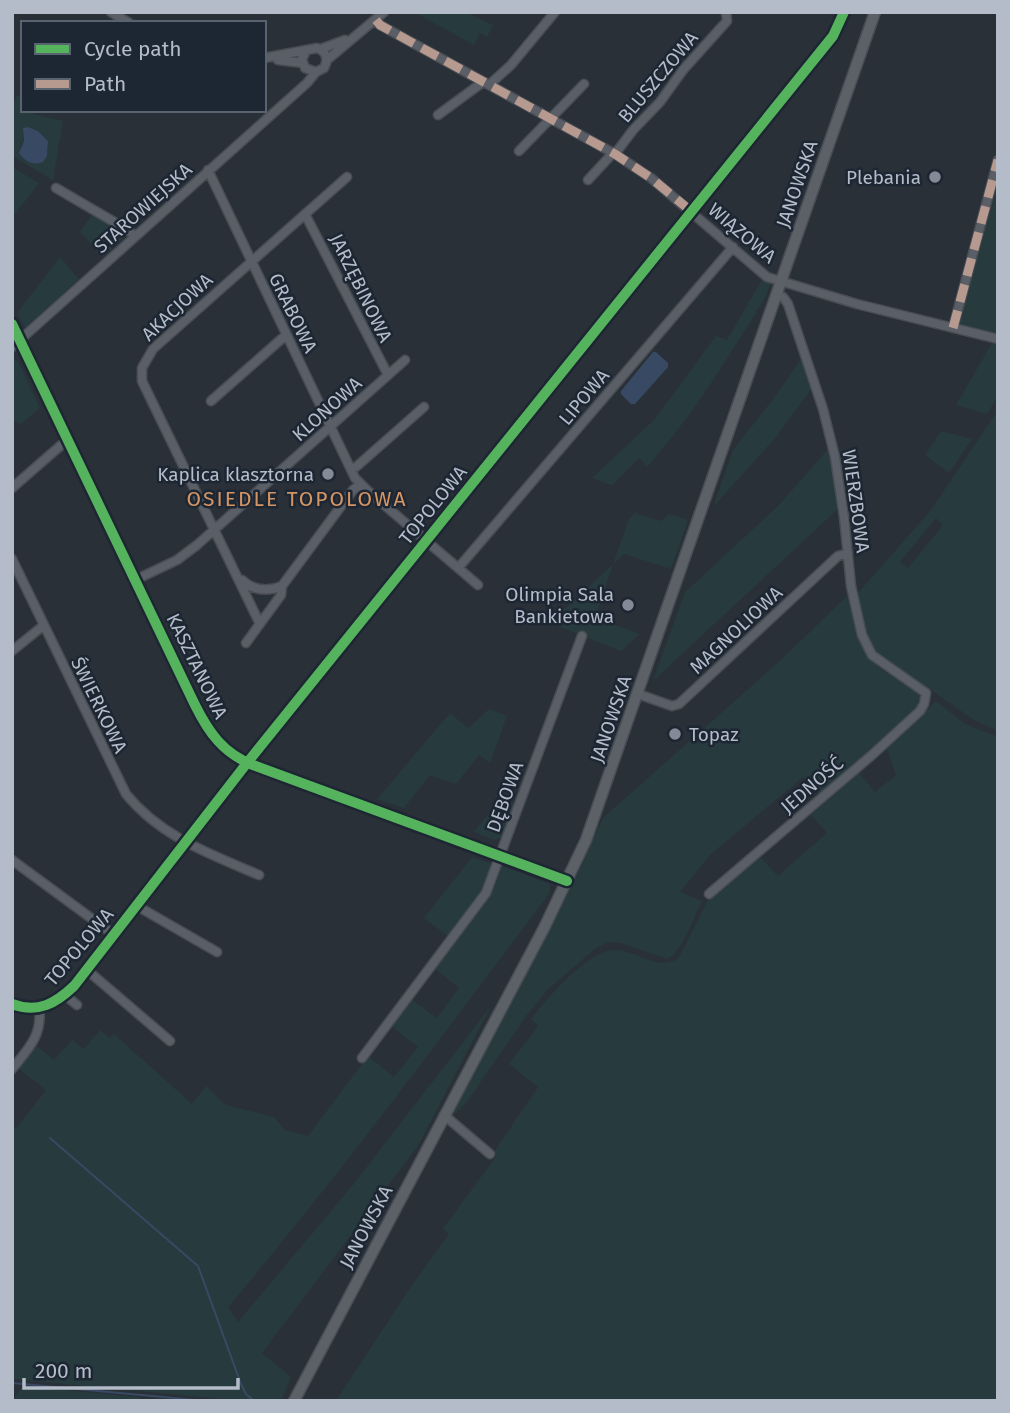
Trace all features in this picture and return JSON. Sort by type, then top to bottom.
[{"type":"main road","name":"JANOWSKA","points":[[294,1401],[567,881],[594,819],[875,12]]},
{"type":"street","points":[[266,58],[304,65],[316,72],[324,68],[327,60],[384,12]]},
{"type":"street","points":[[438,115],[511,65],[555,12]]},
{"type":"street","name":"TOPOLOWA","points":[[12,1069],[39,1031],[39,1008],[65,995],[87,970],[247,763],[833,36],[844,12]]},
{"type":"street","name":"BLUSZCZOWA","points":[[588,180],[614,154],[726,16]]},
{"type":"street","points":[[376,20],[614,154]]},
{"type":"street","points":[[266,58],[306,51],[314,47],[321,49],[358,34]]},
{"type":"street","points":[[321,49],[327,60]]},
{"type":"street","points":[[304,65],[306,51]]},
{"type":"street","name":"STAROWIEJSKA","points":[[296,92],[304,78],[304,65]]},
{"type":"street","name":"STAROWIEJSKA","points":[[12,347],[316,72]]},
{"type":"street","points":[[519,151],[584,84]]},
{"type":"street","name":"WIĄZOWA","points":[[614,154],[651,178],[767,277],[998,339]]},
{"type":"street","points":[[953,328],[998,160]]},
{"type":"street","name":"GRABOWA","points":[[208,170],[360,484],[478,585]]},
{"type":"street","name":"AKACJOWA","points":[[260,624],[142,381],[142,369],[153,349],[347,177]]},
{"type":"street","points":[[56,188],[128,230],[135,237]]},
{"type":"street","name":"JARZĘBINOWA","points":[[305,214],[388,375]]},
{"type":"street","name":"LIPOWA","points":[[459,568],[733,247]]},
{"type":"street","name":"WIERZBOWA","points":[[777,295],[783,297],[788,304],[823,409],[835,457],[852,597],[862,635],[867,647],[882,663],[926,693]]},
{"type":"street","name":"KASZTANOWA","points":[[12,324],[206,726],[225,749],[247,763],[567,881]]},
{"type":"street","points":[[211,401],[286,335]]},
{"type":"street","name":"KLONOWA","points":[[135,580],[177,559],[215,530],[405,360]]},
{"type":"street","points":[[351,469],[425,407]]},
{"type":"street","points":[[12,488],[67,440]]},
{"type":"street","points":[[246,643],[281,595],[282,586],[360,484]]},
{"type":"street","name":"MAGNOLIOWA","points":[[638,694],[672,706],[679,704],[838,556],[848,553]]},
{"type":"street","name":"ŚWIERKOWA","points":[[12,559],[126,794],[139,811],[186,844]]},
{"type":"street","points":[[237,576],[248,586],[261,590],[282,586]]},
{"type":"street","points":[[12,650],[44,625]]},
{"type":"street","name":"DĘBOWA","points":[[362,1058],[486,892],[582,636]]},
{"type":"street","name":"JEDNOŚĆ","points":[[709,894],[873,755],[920,711],[926,693]]},
{"type":"street","points":[[186,844],[259,875]]},
{"type":"street","points":[[12,860],[114,934]]},
{"type":"street","name":"TOPOLOWA","points":[[137,905],[217,952]]},
{"type":"street","name":"TOPOLOWA","points":[[87,970],[170,1041]]},
{"type":"street","points":[[65,995],[77,1005]]},
{"type":"street","points":[[12,1004],[39,1008]]},
{"type":"street","points":[[444,1115],[491,1154]]},
{"type":"green space","points":[[414,12],[465,12],[493,25],[487,37],[480,33],[474,45]]},
{"type":"green space","points":[[16,96],[21,97],[21,112],[33,112],[63,121],[53,180],[12,156],[12,115]],"holes":[[[28,127],[38,131],[48,141],[47,156],[20,146],[24,141],[23,128]]]},
{"type":"green space","points":[[12,167],[39,183],[12,218]]},
{"type":"green space","points":[[998,181],[998,334],[959,324]]},
{"type":"green space","points":[[92,215],[127,235],[104,256],[80,232]]},
{"type":"green space","points":[[60,257],[79,279],[25,328],[17,313]]},
{"type":"green space","points":[[762,280],[771,283],[765,298],[710,385],[647,467],[639,458],[612,485],[592,478],[655,419],[716,336],[727,340]]},
{"type":"green space","points":[[992,343],[998,345],[998,396],[987,414],[956,405]]},
{"type":"green space","points":[[801,359],[811,389],[777,436],[713,507],[733,450]]},
{"type":"green space","points":[[12,360],[18,361],[40,408],[21,424],[12,420]]},
{"type":"green space","points":[[998,410],[998,731],[974,720],[879,657],[866,639],[857,594],[931,510]],"holes":[[[936,518],[943,525],[908,568],[900,562]]]},
{"type":"green space","points":[[941,431],[972,439],[949,473],[925,455]]},
{"type":"green space","points":[[828,449],[840,507],[653,681],[685,592],[779,505]]},
{"type":"green space","points":[[635,513],[661,521],[669,514],[688,520],[671,569],[624,554],[613,564],[629,519]]},
{"type":"green space","points":[[613,564],[595,618],[640,634],[621,651],[550,623]]},
{"type":"green space","points":[[847,596],[869,656],[884,671],[909,684],[917,692],[920,696],[916,710],[819,794],[803,777],[710,855],[680,892],[702,901],[682,943],[672,956],[667,959],[621,943],[608,942],[596,948],[547,990],[466,1103],[456,1113],[452,1113],[572,885],[603,818],[781,660]]},
{"type":"green space","points":[[936,701],[965,724],[998,737],[998,1401],[336,1401],[449,1234],[443,1229],[497,1155],[494,1152],[538,1087],[509,1064],[538,1026],[531,1019],[547,1000],[569,977],[604,952],[623,951],[662,963],[678,959],[709,898],[760,857],[778,876],[827,833],[811,815],[859,773],[875,792],[896,775],[887,749]]},
{"type":"green space","points":[[489,709],[507,716],[490,763],[479,755],[456,784],[430,775],[404,808],[377,799],[450,713],[468,728]]},
{"type":"green space","points":[[501,799],[516,804],[502,837],[494,840],[474,832]]},
{"type":"green space","points":[[472,857],[492,864],[481,893],[448,936],[424,918]]},
{"type":"green space","points":[[502,866],[550,884],[549,894],[352,1155],[228,1307],[238,1322],[352,1186],[491,1006],[419,1144],[262,1353],[291,1377],[281,1401],[242,1401],[12,1379],[12,1128],[16,1129],[46,1090],[18,1068],[36,1045],[54,1060],[72,1040],[84,1049],[100,1030],[110,1038],[114,1034],[192,1104],[206,1086],[226,1105],[274,1117],[285,1130],[308,1136],[368,1056],[394,1077],[418,1047],[391,1026],[411,999],[437,1018],[459,988],[434,968],[495,887]]},
{"type":"green space","points":[[22,1386],[140,1397],[138,1401],[12,1401]]},
{"type":"water","points":[[23,128],[38,131],[48,141],[47,156],[43,162],[29,162],[19,153],[24,141]]},
{"type":"water","points":[[653,352],[668,363],[668,367],[635,404],[631,404],[621,391]]},
{"type":"waterway","points":[[50,1138],[198,1266],[241,1384],[246,1394],[254,1401]]},
{"type":"waterway","points":[[12,1383],[206,1401]]},
{"type":"marked path","points":[[376,20],[380,25],[615,154],[651,178],[691,211]]},
{"type":"marked path","points":[[953,328],[998,160]]},
{"type":"cycle path","points":[[12,1004],[30,1008],[46,1005],[74,986],[247,763],[833,36],[844,12]]},
{"type":"cycle path","points":[[12,324],[195,705],[218,741],[233,754],[253,765],[567,881]]},
{"type":"place","name":"Plebania","points":[[935,177]]},
{"type":"place","name":"Kaplica klasztorna","points":[[328,474]]},
{"type":"place","name":"Olimpia Sala Bankietowa","points":[[628,605]]},
{"type":"place","name":"Topaz","points":[[675,734]]},
{"type":"district","name":"OSIEDLE TOPOLOWA","points":[[297,499]]}]
